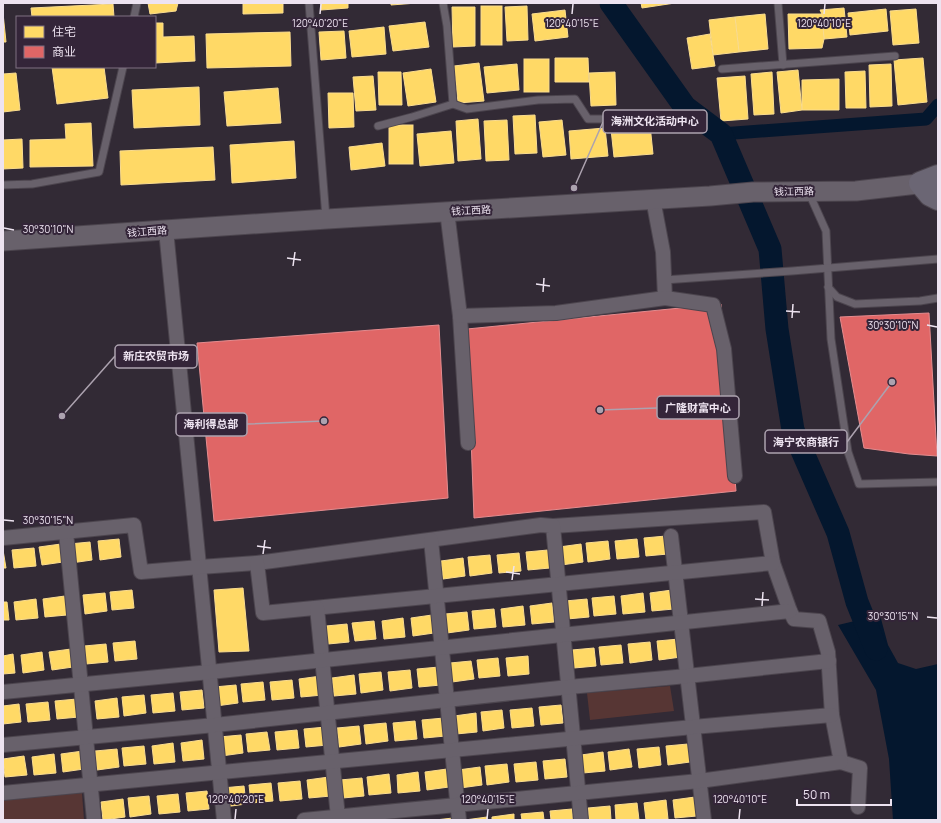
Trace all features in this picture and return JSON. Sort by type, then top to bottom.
[{"type":"highway","points":[[932,180],[930,195],[938,199]]},
{"type":"main road","name":"钱江西路","points":[[3,242],[326,219],[710,196],[752,192],[856,191],[932,180]]},
{"type":"street","points":[[653,199],[663,252],[665,298]]},
{"type":"street","points":[[447,211],[460,316],[468,443]]},
{"type":"street","points":[[166,230],[224,820]]},
{"type":"street","points":[[460,316],[556,313],[665,298],[713,305],[724,349],[735,476]]},
{"type":"street","points":[[3,538],[134,525],[141,572],[257,563],[541,525],[553,526],[764,512],[773,563],[790,611],[794,618],[819,621],[828,652],[832,715],[841,762]]},
{"type":"street","points":[[553,526],[582,820]]},
{"type":"street","points":[[66,532],[94,820]]},
{"type":"street","points":[[671,536],[704,820]]},
{"type":"street","points":[[431,540],[458,820]]},
{"type":"street","points":[[257,563],[262,613],[773,563]]},
{"type":"street","points":[[317,608],[338,817]]},
{"type":"street","points":[[3,692],[322,661],[790,611]]},
{"type":"street","points":[[3,745],[215,725],[829,661]]},
{"type":"street","points":[[3,793],[693,726],[832,715]]},
{"type":"street","points":[[304,820],[699,782],[841,762],[860,768],[858,807]]},
{"type":"lane","points":[[134,16],[137,3]]},
{"type":"lane","points":[[309,3],[326,219]]},
{"type":"lane","points":[[443,3],[447,26],[453,104]]},
{"type":"lane","points":[[778,3],[783,65]]},
{"type":"lane","points":[[722,69],[895,56]]},
{"type":"lane","points":[[3,185],[32,184],[98,172],[123,68]]},
{"type":"lane","points":[[378,126],[453,104],[468,108],[538,100],[575,99],[588,119],[620,119]]},
{"type":"lane","points":[[808,191],[826,231],[830,339],[848,452],[859,484],[938,482]]},
{"type":"lane","points":[[664,280],[938,259]]},
{"type":"lane","points":[[828,287],[837,297],[855,304],[920,301],[938,298]]},
{"type":"shaded area","points":[[670,686],[674,711],[590,720],[587,693]]},
{"type":"shaded area","points":[[82,793],[84,820],[3,820],[3,800]]},
{"type":"water","points":[[880,615],[888,645],[898,663],[916,669],[938,664],[938,820],[893,820],[889,759],[876,690],[838,625]]},
{"type":"building: 住宅","points":[[148,3],[178,3],[176,11],[150,14]]},
{"type":"building: 住宅","points":[[243,3],[283,3],[283,13],[243,14]]},
{"type":"building: 住宅","points":[[321,3],[348,3],[348,8],[321,10]]},
{"type":"building: 住宅","points":[[391,3],[417,3],[391,5]]},
{"type":"building: 住宅","points":[[641,3],[675,3],[642,8]]},
{"type":"building: 住宅","points":[[113,4],[114,16],[32,16],[31,8]]},
{"type":"building: 住宅","points":[[481,6],[502,6],[502,45],[481,45]]},
{"type":"building: 住宅","points":[[527,6],[528,40],[507,41],[505,7]]},
{"type":"building: 住宅","points":[[452,7],[475,7],[475,46],[453,47]]},
{"type":"building: 住宅","points":[[844,8],[847,37],[824,39],[822,14],[820,10]]},
{"type":"building: 住宅","points":[[886,9],[888,31],[850,35],[848,13]]},
{"type":"building: 住宅","points":[[916,9],[919,43],[893,45],[890,11]]},
{"type":"building: 住宅","points":[[565,10],[568,37],[535,41],[532,14]]},
{"type":"building: 住宅","points":[[3,13],[6,42],[3,42]]},
{"type":"building: 住宅","points":[[765,14],[768,49],[739,52],[735,17]]},
{"type":"building: 住宅","points":[[788,14],[822,14],[824,39],[822,48],[789,49]]},
{"type":"building: 住宅","points":[[735,17],[739,52],[713,55],[709,20]]},
{"type":"building: 住宅","points":[[425,22],[429,47],[393,51],[389,26]]},
{"type":"building: 住宅","points":[[156,23],[163,23],[163,37],[194,36],[195,61],[156,63]]},
{"type":"building: 住宅","points":[[384,27],[386,54],[352,57],[349,31]]},
{"type":"building: 住宅","points":[[344,31],[346,58],[321,60],[319,32]]},
{"type":"building: 住宅","points":[[290,32],[291,66],[207,68],[206,34]]},
{"type":"building: 住宅","points":[[710,34],[715,66],[692,69],[687,38]]},
{"type":"building: 住宅","points":[[555,58],[588,58],[589,82],[555,82]]},
{"type":"building: 住宅","points":[[923,58],[927,102],[898,105],[894,60]]},
{"type":"building: 住宅","points":[[524,59],[549,59],[549,92],[524,92]]},
{"type":"building: 住宅","points":[[479,63],[484,101],[458,103],[454,66]]},
{"type":"building: 住宅","points":[[517,64],[519,90],[487,93],[484,67]]},
{"type":"building: 住宅","points":[[891,64],[892,106],[870,107],[869,65]]},
{"type":"building: 住宅","points":[[52,68],[104,68],[108,98],[57,104]]},
{"type":"building: 住宅","points":[[431,69],[436,102],[408,106],[403,73]]},
{"type":"building: 住宅","points":[[798,70],[802,110],[781,113],[777,72]]},
{"type":"building: 住宅","points":[[865,71],[866,108],[846,108],[845,72]]},
{"type":"building: 住宅","points":[[378,72],[401,72],[402,105],[379,105]]},
{"type":"building: 住宅","points":[[615,72],[616,105],[591,106],[589,73]]},
{"type":"building: 住宅","points":[[772,72],[774,114],[754,115],[751,74]]},
{"type":"building: 住宅","points":[[16,73],[20,110],[3,112],[3,74]]},
{"type":"building: 住宅","points":[[373,76],[376,110],[356,111],[353,77]]},
{"type":"building: 住宅","points":[[745,76],[748,119],[721,121],[717,78]]},
{"type":"building: 住宅","points":[[839,79],[839,110],[802,110],[802,80]]},
{"type":"building: 住宅","points":[[199,87],[200,125],[134,128],[132,90]]},
{"type":"building: 住宅","points":[[278,88],[281,123],[227,126],[224,92]]},
{"type":"building: 住宅","points":[[328,93],[353,93],[354,127],[329,128]]},
{"type":"building: 住宅","points":[[535,115],[537,153],[515,154],[513,116]]},
{"type":"building: 住宅","points":[[478,119],[481,159],[458,161],[456,121]]},
{"type":"building: 住宅","points":[[507,120],[509,160],[486,161],[484,121]]},
{"type":"building: 住宅","points":[[562,120],[566,155],[543,157],[539,122]]},
{"type":"building: 住宅","points":[[91,123],[93,166],[30,167],[30,140],[66,139],[65,124]]},
{"type":"building: 住宅","points":[[389,125],[413,125],[413,164],[389,164]]},
{"type":"building: 住宅","points":[[650,125],[653,154],[614,157],[611,129]]},
{"type":"building: 住宅","points":[[605,128],[608,156],[571,159],[569,131]]},
{"type":"building: 住宅","points":[[451,131],[454,163],[420,166],[417,134]]},
{"type":"building: 住宅","points":[[22,139],[23,168],[3,169],[3,140]]},
{"type":"building: 住宅","points":[[294,141],[296,178],[232,183],[230,145]]},
{"type":"building: 住宅","points":[[382,143],[385,166],[351,170],[349,147]]},
{"type":"building: 住宅","points":[[213,147],[215,180],[121,185],[120,151]]},
{"type":"building: 住宅","points":[[666,536],[668,554],[646,556],[644,538]]},
{"type":"building: 住宅","points":[[119,539],[121,557],[100,560],[98,541]]},
{"type":"building: 住宅","points":[[637,539],[639,557],[617,559],[615,541]]},
{"type":"building: 住宅","points":[[608,541],[610,559],[588,562],[586,543]]},
{"type":"building: 住宅","points":[[90,542],[92,560],[71,563],[69,544]]},
{"type":"building: 住宅","points":[[61,544],[63,562],[42,565],[39,547]]},
{"type":"building: 住宅","points":[[581,544],[583,562],[561,565],[559,547]]},
{"type":"building: 住宅","points":[[34,548],[36,566],[14,568],[12,550]]},
{"type":"building: 住宅","points":[[3,550],[6,568],[3,568]]},
{"type":"building: 住宅","points":[[548,550],[550,568],[528,570],[526,552]]},
{"type":"building: 住宅","points":[[519,553],[521,571],[499,573],[497,555]]},
{"type":"building: 住宅","points":[[490,555],[492,573],[470,576],[468,557]]},
{"type":"building: 住宅","points":[[463,558],[465,576],[443,579],[441,561]]},
{"type":"building: 住宅","points":[[243,588],[249,651],[219,652],[214,590]]},
{"type":"building: 住宅","points":[[132,590],[134,608],[112,610],[110,592]]},
{"type":"building: 住宅","points":[[672,590],[674,609],[652,611],[650,593]]},
{"type":"building: 住宅","points":[[105,593],[107,611],[85,614],[83,595]]},
{"type":"building: 住宅","points":[[643,593],[645,612],[623,614],[621,596]]},
{"type":"building: 住宅","points":[[65,596],[67,615],[45,617],[43,599]]},
{"type":"building: 住宅","points":[[614,596],[616,614],[594,616],[592,598]]},
{"type":"building: 住宅","points":[[36,599],[38,618],[16,620],[14,602]]},
{"type":"building: 住宅","points":[[587,599],[589,617],[567,619],[565,601]]},
{"type":"building: 住宅","points":[[3,602],[7,602],[9,620],[3,620]]},
{"type":"building: 住宅","points":[[552,603],[554,622],[532,624],[530,606]]},
{"type":"building: 住宅","points":[[523,606],[525,625],[503,627],[501,609]]},
{"type":"building: 住宅","points":[[494,609],[496,627],[474,629],[472,611]]},
{"type":"building: 住宅","points":[[467,612],[469,630],[447,633],[445,614]]},
{"type":"building: 住宅","points":[[432,615],[434,633],[413,636],[411,618]]},
{"type":"building: 住宅","points":[[403,618],[405,637],[384,639],[382,621]]},
{"type":"building: 住宅","points":[[374,621],[376,639],[355,641],[352,623]]},
{"type":"building: 住宅","points":[[347,624],[349,642],[328,644],[326,626]]},
{"type":"building: 住宅","points":[[679,639],[681,657],[659,660],[657,641]]},
{"type":"building: 住宅","points":[[135,641],[137,659],[115,661],[113,643]]},
{"type":"building: 住宅","points":[[650,642],[652,660],[630,663],[628,644]]},
{"type":"building: 住宅","points":[[106,644],[108,662],[86,664],[84,646]]},
{"type":"building: 住宅","points":[[621,645],[623,663],[601,665],[599,647]]},
{"type":"building: 住宅","points":[[594,648],[596,666],[574,668],[572,650]]},
{"type":"building: 住宅","points":[[71,649],[73,667],[52,670],[49,652]]},
{"type":"building: 住宅","points":[[42,652],[44,670],[23,673],[21,655]]},
{"type":"building: 住宅","points":[[13,654],[15,673],[3,674],[3,656]]},
{"type":"building: 住宅","points":[[528,656],[529,674],[508,676],[506,658]]},
{"type":"building: 住宅","points":[[498,658],[500,676],[479,678],[477,660]]},
{"type":"building: 住宅","points":[[471,661],[474,679],[452,682],[450,663]]},
{"type":"building: 住宅","points":[[439,667],[441,685],[419,687],[417,669]]},
{"type":"building: 住宅","points":[[410,670],[412,688],[390,691],[388,672]]},
{"type":"building: 住宅","points":[[381,672],[383,690],[361,693],[359,674]]},
{"type":"building: 住宅","points":[[354,675],[356,694],[334,696],[332,678]]},
{"type":"building: 住宅","points":[[321,676],[323,695],[301,697],[299,679]]},
{"type":"building: 住宅","points":[[292,680],[294,698],[272,700],[270,682]]},
{"type":"building: 住宅","points":[[263,682],[265,700],[243,702],[241,684]]},
{"type":"building: 住宅","points":[[236,685],[238,703],[216,706],[214,687]]},
{"type":"building: 住宅","points":[[202,690],[204,708],[182,710],[180,692]]},
{"type":"building: 住宅","points":[[173,693],[175,711],[153,713],[151,695]]},
{"type":"building: 住宅","points":[[144,695],[146,713],[124,716],[122,697]]},
{"type":"building: 住宅","points":[[117,698],[119,717],[97,719],[95,701]]},
{"type":"building: 住宅","points":[[77,699],[79,717],[57,719],[55,701]]},
{"type":"building: 住宅","points":[[48,702],[50,720],[28,722],[26,704]]},
{"type":"building: 住宅","points":[[19,704],[21,722],[3,724],[3,706]]},
{"type":"building: 住宅","points":[[561,705],[563,723],[541,725],[539,707]]},
{"type":"building: 住宅","points":[[532,708],[534,726],[512,728],[510,710]]},
{"type":"building: 住宅","points":[[502,710],[504,728],[483,731],[481,712]]},
{"type":"building: 住宅","points":[[476,713],[477,732],[456,734],[454,716]]},
{"type":"building: 住宅","points":[[444,718],[446,736],[424,738],[422,720]]},
{"type":"building: 住宅","points":[[415,721],[417,739],[395,741],[393,723]]},
{"type":"building: 住宅","points":[[386,723],[388,741],[366,744],[364,725]]},
{"type":"building: 住宅","points":[[359,726],[361,744],[339,747],[337,728]]},
{"type":"building: 住宅","points":[[326,727],[328,745],[306,747],[304,729]]},
{"type":"building: 住宅","points":[[297,730],[299,748],[277,750],[275,732]]},
{"type":"building: 住宅","points":[[267,732],[270,750],[248,752],[246,734]]},
{"type":"building: 住宅","points":[[241,735],[243,753],[221,756],[219,737]]},
{"type":"building: 住宅","points":[[202,740],[204,759],[183,761],[181,743]]},
{"type":"building: 住宅","points":[[173,743],[175,762],[154,764],[152,746]]},
{"type":"building: 住宅","points":[[688,744],[690,762],[668,765],[666,746]]},
{"type":"building: 住宅","points":[[144,746],[146,764],[124,766],[122,748]]},
{"type":"building: 住宅","points":[[659,747],[661,765],[639,768],[637,749]]},
{"type":"building: 住宅","points":[[117,749],[119,767],[97,770],[95,751]]},
{"type":"building: 住宅","points":[[629,749],[632,767],[610,770],[608,752]]},
{"type":"building: 住宅","points":[[83,751],[84,769],[63,772],[61,754]]},
{"type":"building: 住宅","points":[[603,752],[605,771],[583,773],[581,755]]},
{"type":"building: 住宅","points":[[54,754],[56,773],[34,775],[32,757]]},
{"type":"building: 住宅","points":[[24,756],[27,775],[5,777],[3,759]]},
{"type":"building: 住宅","points":[[565,759],[567,777],[545,779],[543,761]]},
{"type":"building: 住宅","points":[[536,762],[538,780],[516,782],[514,764]]},
{"type":"building: 住宅","points":[[507,764],[509,782],[487,785],[485,766]]},
{"type":"building: 住宅","points":[[480,767],[482,785],[460,788],[458,770]]},
{"type":"building: 住宅","points":[[447,769],[449,787],[427,790],[425,772]]},
{"type":"building: 住宅","points":[[418,772],[420,791],[398,793],[397,775]]},
{"type":"building: 住宅","points":[[389,774],[391,793],[369,795],[367,777]]},
{"type":"building: 住宅","points":[[329,777],[331,796],[309,798],[307,780]]},
{"type":"building: 住宅","points":[[362,778],[364,796],[343,798],[340,780]]},
{"type":"building: 住宅","points":[[300,781],[302,799],[280,801],[278,783]]},
{"type":"building: 住宅","points":[[271,783],[273,801],[251,803],[249,785]]},
{"type":"building: 住宅","points":[[244,786],[246,804],[224,807],[222,788]]},
{"type":"building: 住宅","points":[[207,791],[209,809],[188,811],[186,793]]},
{"type":"building: 住宅","points":[[178,794],[180,812],[159,814],[157,796]]},
{"type":"building: 住宅","points":[[149,796],[151,814],[130,817],[128,798]]},
{"type":"building: 住宅","points":[[695,797],[697,816],[675,818],[673,800]]},
{"type":"building: 住宅","points":[[123,799],[125,817],[103,820],[101,802]]},
{"type":"building: 住宅","points":[[666,800],[668,819],[646,820],[644,803]]},
{"type":"building: 住宅","points":[[637,803],[639,820],[616,820],[615,805]]},
{"type":"building: 住宅","points":[[610,806],[611,820],[589,820],[588,808]]},
{"type":"building: 住宅","points":[[572,809],[573,820],[551,820],[550,811]]},
{"type":"building: 住宅","points":[[543,812],[544,820],[522,820],[521,814]]},
{"type":"building: 住宅","points":[[514,814],[514,820],[492,820],[492,817]]},
{"type":"building: 住宅","points":[[487,817],[487,820],[465,820]]},
{"type":"building: 住宅","points":[[453,818],[453,820],[435,820]]},
{"type":"building: 商业","points":[[721,304],[736,491],[474,518],[467,329]]},
{"type":"building: 商业","points":[[929,313],[937,456],[864,448],[840,317]]},
{"type":"building: 商业","points":[[439,325],[448,498],[214,521],[197,343]]},
{"type":"waterway","points":[[611,3],[685,107],[721,134],[770,249],[777,329],[793,430],[838,533],[857,602],[876,649]]},
{"type":"waterway","points":[[721,134],[926,119],[938,105]]},
{"type":"place","name":"海洲文化活动中心","points":[[574,188]]},
{"type":"place","name":"海宁农商银行","points":[[892,382]]},
{"type":"place","name":"广隆财富中心","points":[[600,410]]},
{"type":"place","name":"新庄农贸市场","points":[[62,416]]},
{"type":"place","name":"海利得总部","points":[[324,421]]}]
